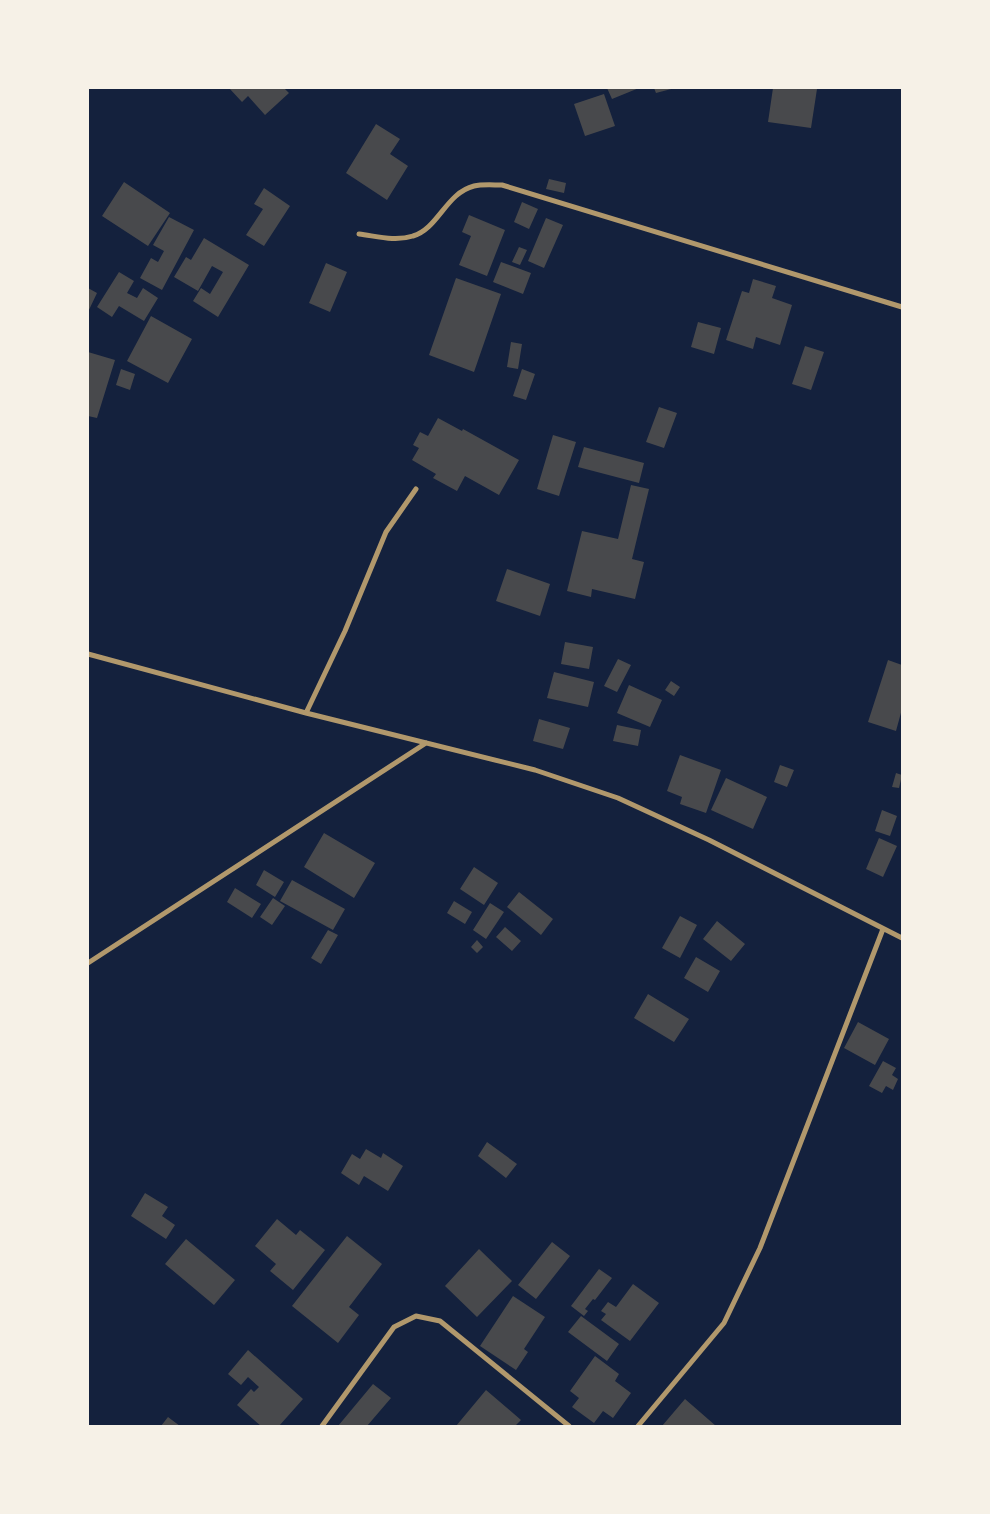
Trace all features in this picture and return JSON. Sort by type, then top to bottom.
[{"type":"street","points":[[359,234],[394,239],[414,236],[429,226],[458,193],[475,185],[502,185],[902,308]]},
{"type":"street","points":[[306,713],[345,631],[386,532],[416,489]]},
{"type":"street","points":[[88,654],[306,713],[535,770],[618,798],[709,840],[902,938]]},
{"type":"street","points":[[88,963],[426,743]]},
{"type":"street","points":[[638,1426],[724,1323],[760,1248],[883,929]]},
{"type":"street","points":[[322,1426],[394,1326],[416,1316],[440,1321],[569,1426]]},
{"type":"building","points":[[229,88],[284,88],[289,93],[265,115],[248,96],[242,102]]},
{"type":"building","points":[[607,88],[639,88],[612,99]]},
{"type":"building","points":[[654,88],[675,88],[656,93]]},
{"type":"building","points":[[773,88],[817,89],[811,128],[768,122]]},
{"type":"building","points":[[604,94],[615,126],[585,136],[574,104]]},
{"type":"building","points":[[376,124],[400,139],[390,154],[408,166],[387,200],[346,173]]},
{"type":"building","points":[[549,179],[566,183],[564,193],[546,189]]},
{"type":"building","points":[[124,182],[170,213],[148,246],[102,216]]},
{"type":"building","points":[[264,188],[290,206],[264,246],[246,235],[263,209],[254,204]]},
{"type":"building","points":[[522,202],[538,209],[529,229],[514,222]]},
{"type":"building","points":[[469,215],[505,230],[487,276],[459,265],[471,236],[462,232]]},
{"type":"building","points":[[169,217],[194,230],[162,290],[140,278],[151,258],[158,262],[164,251],[153,245]]},
{"type":"building","points":[[546,218],[563,225],[544,268],[528,261]]},
{"type":"building","points":[[204,238],[249,265],[218,317],[193,301],[201,288],[210,294],[223,272],[212,266],[198,291],[174,277],[186,257],[191,260]]},
{"type":"building","points":[[519,247],[527,250],[520,265],[512,262]]},
{"type":"building","points":[[501,262],[531,273],[523,294],[493,282]]},
{"type":"building","points":[[326,263],[347,272],[330,312],[309,303]]},
{"type":"building","points":[[119,272],[134,281],[127,293],[137,298],[143,288],[158,298],[144,321],[119,306],[112,317],[97,307]]},
{"type":"building","points":[[456,278],[501,294],[474,372],[429,355]]},
{"type":"building","points":[[753,279],[776,286],[772,298],[792,305],[780,345],[756,337],[753,349],[726,340],[742,291],[749,293]]},
{"type":"building","points":[[88,288],[97,293],[88,312]]},
{"type":"building","points":[[151,316],[192,339],[168,383],[127,361]]},
{"type":"building","points":[[698,322],[721,328],[714,354],[691,347]]},
{"type":"building","points":[[511,342],[522,344],[518,369],[507,367]]},
{"type":"building","points":[[805,346],[824,352],[811,390],[792,384]]},
{"type":"building","points":[[88,352],[115,360],[97,418],[88,416]]},
{"type":"building","points":[[121,369],[135,374],[130,390],[116,385]]},
{"type":"building","points":[[522,369],[535,374],[526,400],[513,396]]},
{"type":"building","points":[[659,407],[677,413],[664,448],[646,442]]},
{"type":"building","points":[[438,418],[462,431],[463,429],[519,460],[499,495],[465,476],[457,491],[433,478],[436,474],[412,460],[419,448],[413,445],[420,432],[428,436]]},
{"type":"building","points":[[553,435],[576,442],[559,496],[537,489]]},
{"type":"building","points":[[584,447],[644,463],[639,483],[578,467]]},
{"type":"building","points":[[631,485],[649,489],[632,559],[644,562],[635,599],[592,589],[591,597],[567,591],[582,531],[618,539]]},
{"type":"building","points":[[507,569],[550,584],[540,616],[496,601]]},
{"type":"building","points":[[565,642],[593,647],[589,669],[561,664]]},
{"type":"building","points":[[618,659],[631,665],[617,692],[604,686]]},
{"type":"building","points":[[888,660],[902,665],[902,709],[896,731],[868,722]]},
{"type":"building","points":[[554,672],[594,682],[588,707],[547,698]]},
{"type":"building","points":[[671,681],[680,687],[674,696],[665,690]]},
{"type":"building","points":[[629,685],[662,700],[650,727],[617,713]]},
{"type":"building","points":[[539,719],[570,728],[563,749],[533,741]]},
{"type":"building","points":[[617,725],[641,730],[638,746],[613,741]]},
{"type":"building","points":[[680,755],[721,770],[706,813],[680,804],[682,797],[667,791]]},
{"type":"building","points":[[780,765],[794,770],[787,787],[774,782]]},
{"type":"building","points":[[896,773],[902,775],[899,788],[892,787]]},
{"type":"building","points":[[726,778],[767,797],[753,829],[711,810]]},
{"type":"building","points":[[882,810],[897,816],[890,836],[875,831]]},
{"type":"building","points":[[324,833],[375,863],[354,898],[304,867]]},
{"type":"building","points":[[879,838],[897,846],[883,877],[866,869]]},
{"type":"building","points":[[474,867],[498,883],[484,905],[460,889]]},
{"type":"building","points":[[264,870],[284,882],[275,897],[256,885]]},
{"type":"building","points":[[292,880],[345,909],[333,930],[280,901]]},
{"type":"building","points":[[235,888],[261,904],[252,918],[227,902]]},
{"type":"building","points":[[519,892],[553,919],[541,935],[507,907]]},
{"type":"building","points":[[273,898],[285,906],[272,925],[260,917]]},
{"type":"building","points":[[454,901],[472,912],[465,924],[447,913]]},
{"type":"building","points":[[490,903],[504,912],[486,939],[473,930]]},
{"type":"building","points":[[680,916],[697,925],[680,958],[662,948]]},
{"type":"building","points":[[717,921],[745,944],[731,961],[703,939]]},
{"type":"building","points":[[505,927],[521,941],[512,951],[496,937]]},
{"type":"building","points":[[328,930],[338,935],[321,964],[311,958]]},
{"type":"building","points":[[477,940],[483,947],[477,953],[471,947]]},
{"type":"building","points":[[696,957],[720,971],[708,992],[684,978]]},
{"type":"building","points":[[648,994],[689,1019],[674,1042],[634,1018]]},
{"type":"building","points":[[858,1022],[889,1039],[875,1065],[844,1048]]},
{"type":"building","points":[[883,1061],[896,1068],[892,1075],[898,1079],[893,1090],[886,1086],[882,1093],[869,1086]]},
{"type":"building","points":[[487,1142],[517,1164],[506,1178],[478,1156]]},
{"type":"building","points":[[366,1149],[381,1158],[383,1153],[403,1166],[388,1191],[364,1176],[359,1185],[341,1173],[352,1154],[360,1159]]},
{"type":"building","points":[[145,1193],[168,1207],[162,1216],[175,1225],[166,1239],[131,1216]]},
{"type":"building","points":[[277,1219],[296,1235],[300,1230],[325,1250],[293,1290],[270,1271],[276,1264],[255,1246]]},
{"type":"building","points":[[347,1236],[382,1264],[349,1307],[359,1315],[338,1343],[292,1306]]},
{"type":"building","points":[[186,1239],[235,1280],[214,1305],[165,1264]]},
{"type":"building","points":[[552,1242],[570,1256],[536,1299],[518,1285]]},
{"type":"building","points":[[479,1249],[512,1281],[477,1317],[445,1286]]},
{"type":"building","points":[[599,1269],[612,1278],[595,1300],[593,1299],[585,1309],[588,1311],[584,1316],[571,1306]]},
{"type":"building","points":[[633,1284],[659,1303],[630,1341],[601,1320],[606,1314],[601,1311],[608,1302],[616,1307]]},
{"type":"building","points":[[513,1296],[545,1317],[524,1349],[528,1352],[516,1370],[480,1346]]},
{"type":"building","points":[[581,1316],[619,1344],[607,1361],[568,1332]]},
{"type":"building","points":[[248,1350],[303,1399],[279,1426],[261,1426],[237,1405],[251,1389],[254,1392],[259,1387],[248,1377],[241,1385],[228,1374]]},
{"type":"building","points":[[595,1356],[619,1374],[615,1381],[631,1393],[613,1418],[603,1411],[594,1423],[572,1407],[579,1398],[570,1391]]},
{"type":"building","points":[[373,1384],[391,1398],[367,1426],[338,1426]]},
{"type":"building","points":[[486,1390],[521,1420],[515,1426],[456,1426]]},
{"type":"building","points":[[685,1399],[716,1426],[662,1426]]},
{"type":"building","points":[[168,1417],[180,1426],[161,1426]]}]
